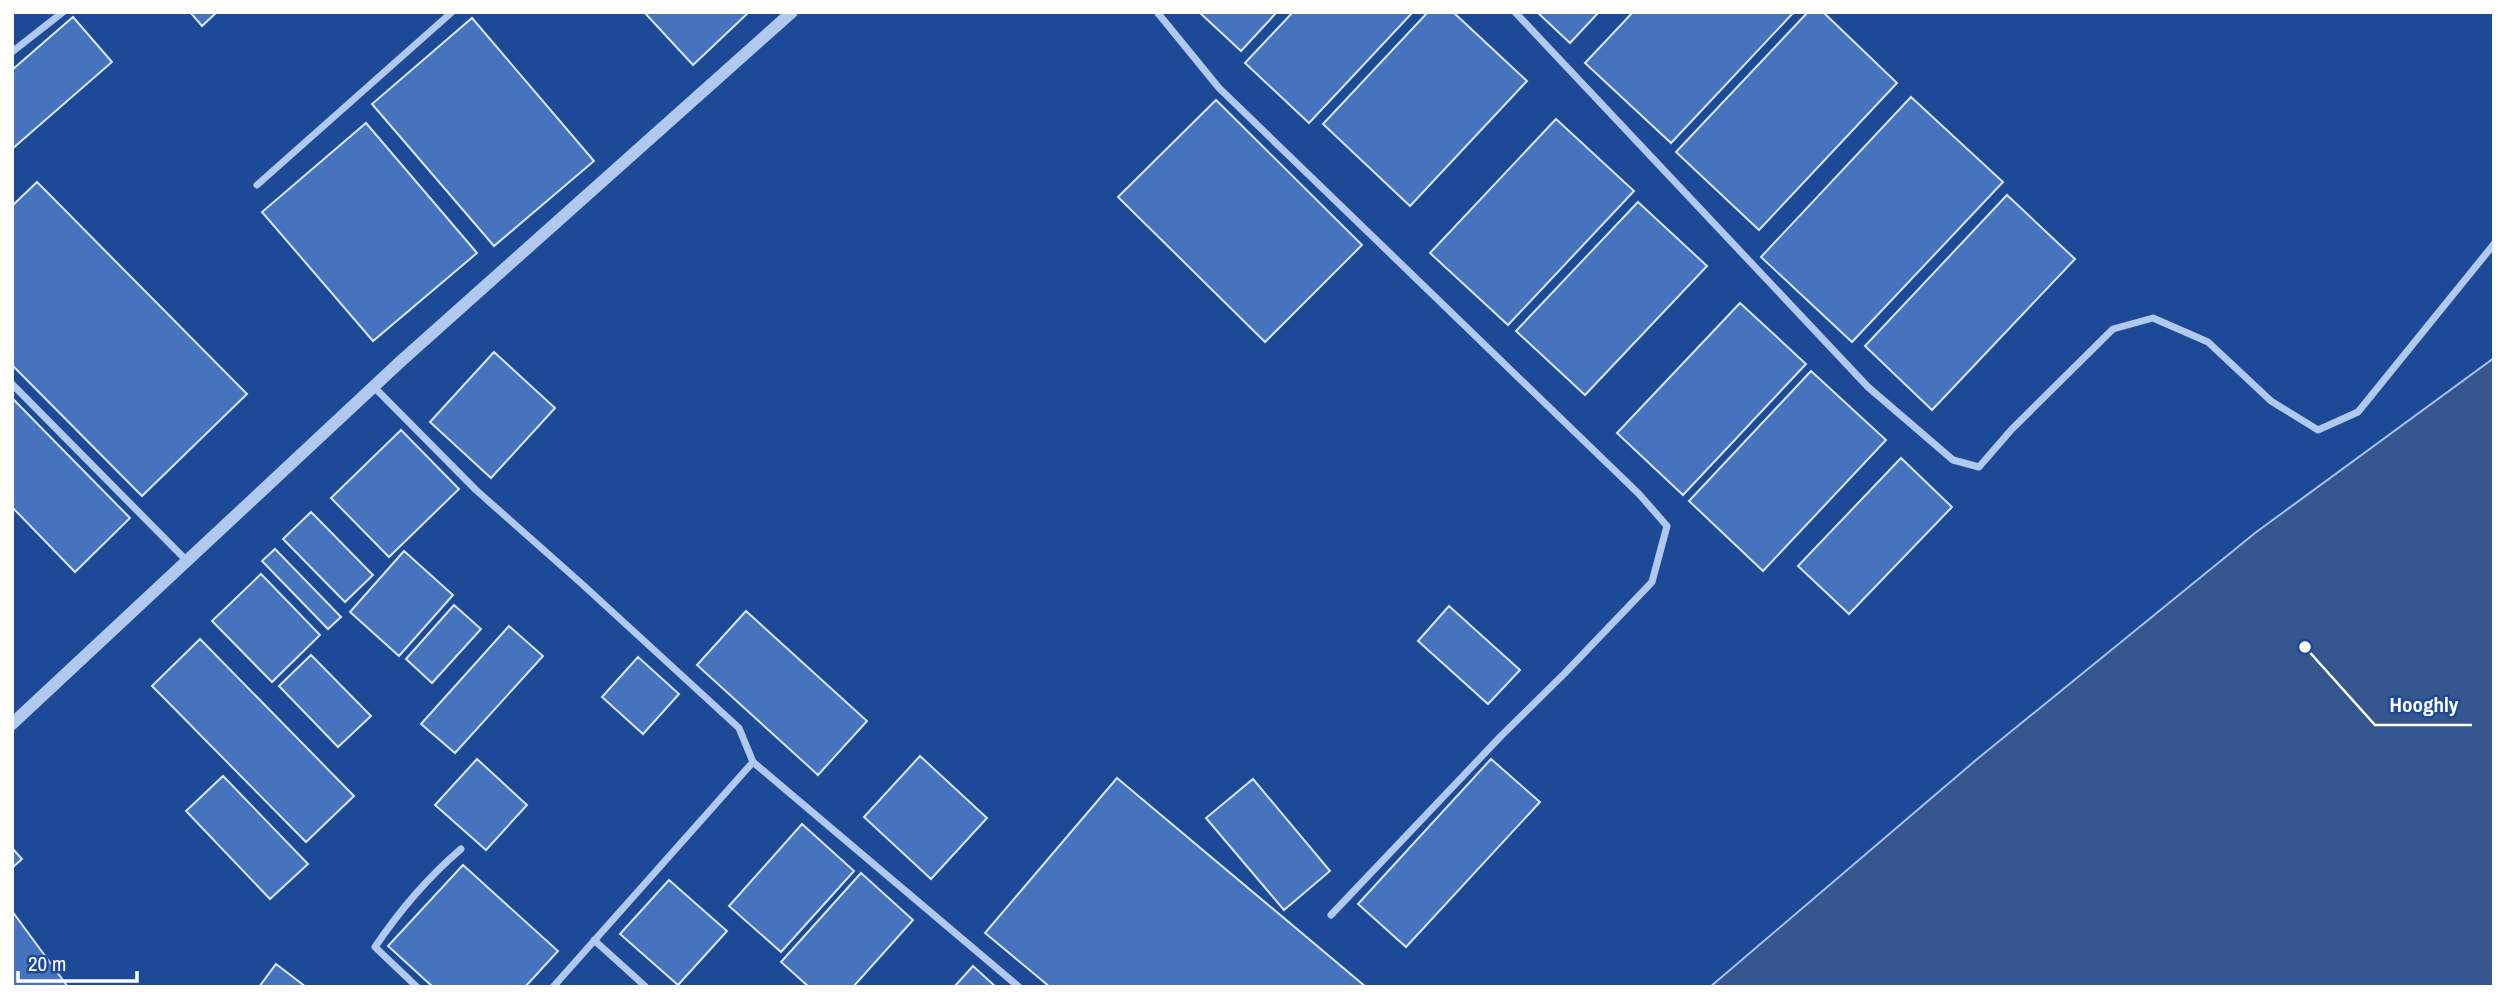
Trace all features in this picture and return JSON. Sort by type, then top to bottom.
[{"type":"street","points":[[12,52],[63,12]]},
{"type":"street","points":[[257,185],[452,12]]},
{"type":"street","points":[[12,723],[373,386],[792,12]]},
{"type":"street","points":[[1157,12],[1219,88],[1639,494],[1667,526],[1652,582],[1331,915]]},
{"type":"street","points":[[1515,12],[1868,387],[1953,460],[1979,467],[2012,429],[2113,330],[2153,318],[2208,342],[2271,401],[2318,430],[2358,412],[2494,244]]},
{"type":"street","points":[[12,384],[159,536],[186,560]]},
{"type":"street","points":[[373,386],[476,490],[739,728],[753,762],[1019,987]]},
{"type":"street","points":[[553,987],[753,762]]},
{"type":"street","points":[[417,987],[375,947],[432,873],[461,849]]},
{"type":"street","points":[[594,940],[646,987]]},
{"type":"water","points":[[2494,358],[2494,987],[1710,987],[1976,760],[2255,533]]},
{"type":"building","points":[[190,12],[217,12],[202,26]]},
{"type":"building","points":[[644,12],[749,12],[693,65]]},
{"type":"building","points":[[1199,12],[1277,12],[1241,51]]},
{"type":"building","points":[[1293,12],[1413,12],[1309,123],[1245,63]]},
{"type":"building","points":[[1428,12],[1453,12],[1527,81],[1410,206],[1323,124]]},
{"type":"building","points":[[1537,12],[1599,12],[1570,43]]},
{"type":"building","points":[[1633,12],[1794,12],[1671,143],[1585,63]]},
{"type":"building","points":[[1808,12],[1823,12],[1897,83],[1759,230],[1676,152]]},
{"type":"building","points":[[73,17],[112,62],[12,149],[12,70]]},
{"type":"building","points":[[472,18],[594,161],[494,246],[372,104]]},
{"type":"building","points":[[1911,97],[2003,182],[1852,342],[1761,257]]},
{"type":"building","points":[[1216,100],[1362,245],[1265,342],[1118,197]]},
{"type":"building","points":[[1556,119],[1634,191],[1508,325],[1430,253]]},
{"type":"building","points":[[366,123],[477,253],[373,341],[262,212]]},
{"type":"building","points":[[37,182],[247,394],[142,496],[12,365],[12,206]]},
{"type":"building","points":[[2007,195],[2075,259],[1932,410],[1865,346]]},
{"type":"building","points":[[1638,202],[1707,266],[1585,395],[1516,331]]},
{"type":"building","points":[[1740,303],[1806,364],[1683,495],[1617,433]]},
{"type":"building","points":[[494,352],[555,408],[491,478],[430,422]]},
{"type":"building","points":[[1811,371],[1886,440],[1763,571],[1689,501]]},
{"type":"building","points":[[14,400],[130,518],[75,572],[12,507]]},
{"type":"building","points":[[401,430],[459,489],[389,557],[331,498]]},
{"type":"building","points":[[1901,458],[1952,507],[1849,614],[1798,566]]},
{"type":"building","points":[[311,512],[373,575],[345,602],[283,539]]},
{"type":"building","points":[[275,549],[341,617],[328,629],[262,561]]},
{"type":"building","points":[[404,551],[453,595],[399,656],[350,612]]},
{"type":"building","points":[[261,574],[320,635],[272,682],[212,621]]},
{"type":"building","points":[[454,605],[481,629],[432,683],[406,659]]},
{"type":"building","points":[[1449,606],[1520,670],[1488,704],[1418,641]]},
{"type":"building","points":[[746,611],[867,721],[818,775],[697,665]]},
{"type":"building","points":[[509,626],[543,656],[455,753],[421,724]]},
{"type":"building","points":[[200,639],[354,796],[306,842],[152,686]]},
{"type":"building","points":[[311,655],[371,716],[338,747],[279,686]]},
{"type":"building","points":[[638,657],[679,694],[643,734],[602,697]]},
{"type":"building","points":[[920,756],[987,818],[931,879],[864,817]]},
{"type":"building","points":[[477,759],[527,805],[486,850],[435,805]]},
{"type":"building","points":[[1491,759],[1540,802],[1406,947],[1358,904]]},
{"type":"building","points":[[223,776],[308,864],[270,899],[186,811]]},
{"type":"building","points":[[1117,778],[1366,987],[1050,987],[985,933]]},
{"type":"building","points":[[1253,779],[1330,871],[1284,910],[1206,818]]},
{"type":"building","points":[[802,824],[854,871],[781,952],[729,906]]},
{"type":"building","points":[[12,848],[22,859],[12,868]]},
{"type":"building","points":[[463,865],[558,951],[525,987],[433,987],[388,946]]},
{"type":"building","points":[[861,873],[913,920],[853,987],[809,987],[781,962]]},
{"type":"building","points":[[669,880],[727,931],[678,985],[620,934]]},
{"type":"building","points":[[12,911],[68,987],[12,987]]},
{"type":"building","points":[[276,964],[306,987],[259,987]]},
{"type":"building","points":[[973,966],[996,987],[954,987]]},
{"type":"place","name":"Hooghly","points":[[2305,647]]}]
